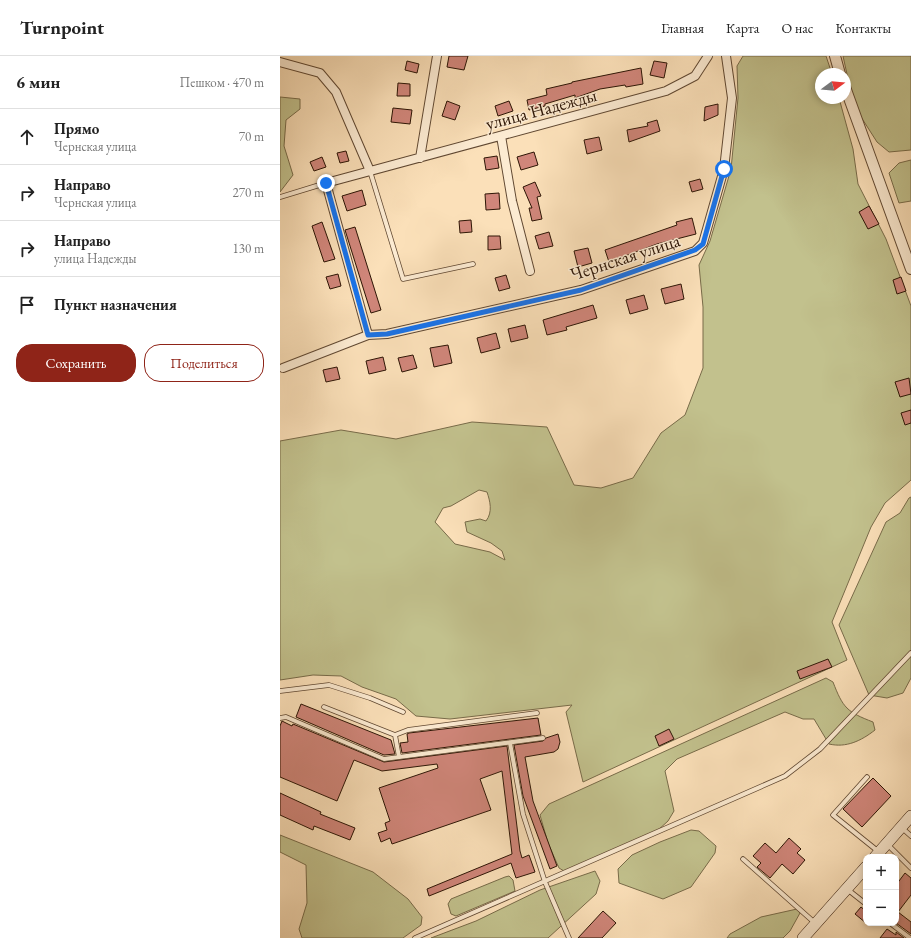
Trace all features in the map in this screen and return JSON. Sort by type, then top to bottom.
[{"type":"main road","points":[[878,854],[911,816]]},
{"type":"main road","points":[[803,938],[863,870]]},
{"type":"street","points":[[420,158],[437,56]]},
{"type":"street","name":"улица Надежды","points":[[326,183],[666,91],[694,76],[708,56]]},
{"type":"street","name":"Чернская улица","points":[[368,335],[387,334],[581,290],[695,250],[703,244],[724,169],[732,98],[726,56]]},
{"type":"street","points":[[835,56],[838,68]]},
{"type":"street","points":[[280,62],[320,73],[336,92],[370,171]]},
{"type":"street","points":[[851,104],[911,269]]},
{"type":"street","points":[[501,136],[512,201],[530,271]]},
{"type":"street","points":[[283,368],[368,335],[326,183]]},
{"type":"lane","points":[[370,171],[403,279],[473,264]]},
{"type":"lane","points":[[280,197],[326,183]]},
{"type":"lane","points":[[415,938],[785,776],[820,749],[911,653]]},
{"type":"lane","points":[[280,691],[329,685],[370,698],[403,712]]},
{"type":"lane","points":[[324,707],[396,735],[408,730],[537,713]]},
{"type":"lane","points":[[280,718],[286,718],[384,759],[543,738]]},
{"type":"lane","points":[[396,735],[399,757]]},
{"type":"lane","points":[[510,743],[523,814],[545,882],[569,938]]},
{"type":"lane","points":[[867,777],[833,815],[876,854]]},
{"type":"lane","points":[[901,827],[911,836]]},
{"type":"lane","points":[[886,844],[911,868]]},
{"type":"lane","points":[[743,859],[816,924]]},
{"type":"lane","points":[[847,889],[863,902]]},
{"type":"lane","points":[[894,926],[910,938]]},
{"type":"shaded area","points":[[743,56],[826,56],[830,68],[815,68],[815,104],[841,104],[853,149],[858,184],[886,239],[911,306],[911,480],[885,503],[871,527],[832,622],[847,660],[583,782],[566,712],[572,705],[450,719],[416,716],[396,699],[362,687],[341,676],[313,675],[280,680],[280,441],[341,430],[396,439],[472,422],[547,427],[574,485],[601,488],[633,478],[661,433],[685,415],[703,368],[703,307],[699,265],[710,241],[731,169],[738,98],[737,66]],"holes":[[[479,490],[487,492],[490,514],[488,518],[486,521],[480,519],[465,522],[467,532],[491,543],[502,551],[505,560],[490,552],[455,544],[435,522],[443,508],[451,506]]]},
{"type":"shaded area","points":[[843,56],[911,56],[911,150],[889,152],[877,142],[854,106],[851,92],[851,68],[846,68]]},
{"type":"shaded area","points":[[280,97],[300,99],[300,109],[286,120],[284,146],[293,175],[280,192]]},
{"type":"shaded area","points":[[911,160],[911,201],[899,203],[889,173],[899,163]]},
{"type":"shaded area","points":[[911,497],[911,678],[903,693],[887,698],[869,695],[839,625],[886,522],[900,513]]},
{"type":"shaded area","points":[[826,678],[833,682],[840,698],[847,708],[857,715],[873,722],[875,730],[853,743],[841,745],[829,744],[814,719],[803,719],[785,712],[677,759],[665,771],[674,811],[668,821],[657,831],[564,871],[559,868],[548,843],[540,815],[549,804]]},
{"type":"shaded area","points":[[691,830],[699,831],[716,846],[715,853],[691,887],[663,899],[619,883],[618,869],[632,855]]},
{"type":"shaded area","points":[[280,835],[373,872],[408,899],[422,917],[421,925],[403,938],[302,938],[299,929],[307,903],[306,865],[280,852]]},
{"type":"shaded area","points":[[595,871],[600,881],[596,894],[548,938],[431,938],[476,921],[540,890]]},
{"type":"shaded area","points":[[509,876],[513,880],[515,891],[456,916],[451,914],[448,904],[451,899]]},
{"type":"shaded area","points":[[797,909],[800,913],[790,931],[783,938],[727,938],[730,934],[761,917]]},
{"type":"building","points":[[449,56],[468,56],[464,70],[447,67]]},
{"type":"building","points":[[407,61],[419,64],[417,73],[405,70]]},
{"type":"building","points":[[654,61],[667,63],[664,78],[650,75]]},
{"type":"building","points":[[641,68],[643,84],[600,89],[575,98],[575,95],[529,110],[527,100],[547,95],[546,89],[572,82]]},
{"type":"building","points":[[398,83],[410,84],[410,96],[397,96]]},
{"type":"building","points":[[447,101],[460,106],[455,120],[442,116]]},
{"type":"building","points":[[509,101],[513,111],[498,116],[495,106]]},
{"type":"building","points":[[718,104],[718,115],[704,121],[705,107]]},
{"type":"building","points":[[393,108],[412,110],[410,124],[391,122]]},
{"type":"building","points":[[657,120],[660,131],[629,142],[627,130],[648,126],[647,123]]},
{"type":"building","points":[[599,137],[602,150],[587,154],[584,140]]},
{"type":"building","points":[[346,151],[349,161],[340,163],[337,153]]},
{"type":"building","points":[[534,152],[538,165],[521,170],[517,157]]},
{"type":"building","points":[[497,156],[499,168],[486,170],[484,158]]},
{"type":"building","points":[[322,157],[326,167],[314,171],[310,162]]},
{"type":"building","points":[[700,179],[703,189],[692,192],[689,182]]},
{"type":"building","points":[[535,182],[541,196],[537,197],[542,219],[532,221],[529,208],[532,208],[523,187]]},
{"type":"building","points":[[362,190],[366,205],[347,211],[342,196]]},
{"type":"building","points":[[499,193],[500,209],[486,210],[485,194]]},
{"type":"building","points":[[869,206],[879,224],[868,229],[859,212]]},
{"type":"building","points":[[692,218],[696,234],[657,244],[609,262],[605,250],[677,225],[676,222]]},
{"type":"building","points":[[471,220],[472,232],[460,233],[459,221]]},
{"type":"building","points":[[322,222],[335,259],[324,262],[312,226]]},
{"type":"building","points":[[355,227],[381,310],[371,313],[345,230]]},
{"type":"building","points":[[549,232],[553,246],[539,249],[535,236]]},
{"type":"building","points":[[488,236],[500,236],[501,249],[488,250]]},
{"type":"building","points":[[588,248],[592,263],[578,267],[574,251]]},
{"type":"building","points":[[338,274],[341,286],[330,289],[326,277]]},
{"type":"building","points":[[506,275],[510,288],[499,291],[495,278]]},
{"type":"building","points":[[901,277],[906,291],[897,294],[893,280]]},
{"type":"building","points":[[681,284],[684,299],[665,304],[661,289]]},
{"type":"building","points":[[644,295],[648,309],[630,314],[626,300]]},
{"type":"building","points":[[593,305],[597,318],[566,327],[567,330],[547,335],[543,320]]},
{"type":"building","points":[[525,325],[528,338],[511,342],[508,329]]},
{"type":"building","points":[[496,333],[500,348],[481,353],[477,338]]},
{"type":"building","points":[[448,345],[452,363],[434,367],[430,348]]},
{"type":"building","points":[[413,355],[417,368],[402,372],[398,358]]},
{"type":"building","points":[[383,357],[386,370],[369,374],[366,361]]},
{"type":"building","points":[[337,367],[340,379],[326,382],[323,370]]},
{"type":"building","points":[[909,378],[911,394],[900,397],[895,382]]},
{"type":"building","points":[[911,410],[911,423],[905,425],[901,413]]},
{"type":"building","points":[[828,659],[832,667],[800,679],[797,671]]},
{"type":"building","points":[[301,704],[391,740],[395,754],[384,755],[296,717]]},
{"type":"building","points":[[538,718],[541,735],[402,753],[400,743],[408,742],[407,734],[409,733]]},
{"type":"building","points":[[282,721],[292,726],[293,724],[384,762],[507,746],[520,851],[522,858],[529,855],[535,872],[516,878],[511,863],[429,896],[427,889],[512,854],[502,771],[480,779],[491,810],[392,844],[390,838],[381,842],[378,833],[387,830],[385,823],[390,821],[379,788],[438,768],[437,764],[382,771],[354,760],[337,801],[280,777],[280,726]]},
{"type":"building","points":[[669,729],[674,739],[659,746],[655,736]]},
{"type":"building","points":[[558,734],[560,742],[558,749],[554,752],[525,757],[533,801],[557,866],[550,869],[523,796],[514,745],[543,741],[546,738]]},
{"type":"building","points":[[873,778],[891,796],[862,827],[843,809]]},
{"type":"building","points":[[280,793],[321,812],[320,814],[355,828],[350,840],[314,826],[313,830],[280,815]]},
{"type":"building","points":[[789,838],[801,849],[797,853],[805,860],[793,874],[782,864],[770,878],[757,867],[761,863],[753,856],[765,843],[776,853]]},
{"type":"building","points":[[905,873],[911,878],[911,895],[899,911],[899,890],[899,881]]},
{"type":"building","points":[[861,907],[863,909],[863,921],[855,914]]},
{"type":"building","points":[[603,911],[616,923],[602,938],[578,938]]},
{"type":"building","points":[[899,913],[911,922],[911,934],[899,925]]},
{"type":"building","points":[[887,929],[896,935],[896,932],[904,938],[880,938]]},
{"type":"route","points":[[326,183],[368,335],[387,334],[581,290],[695,250],[703,244],[724,169]]}]
